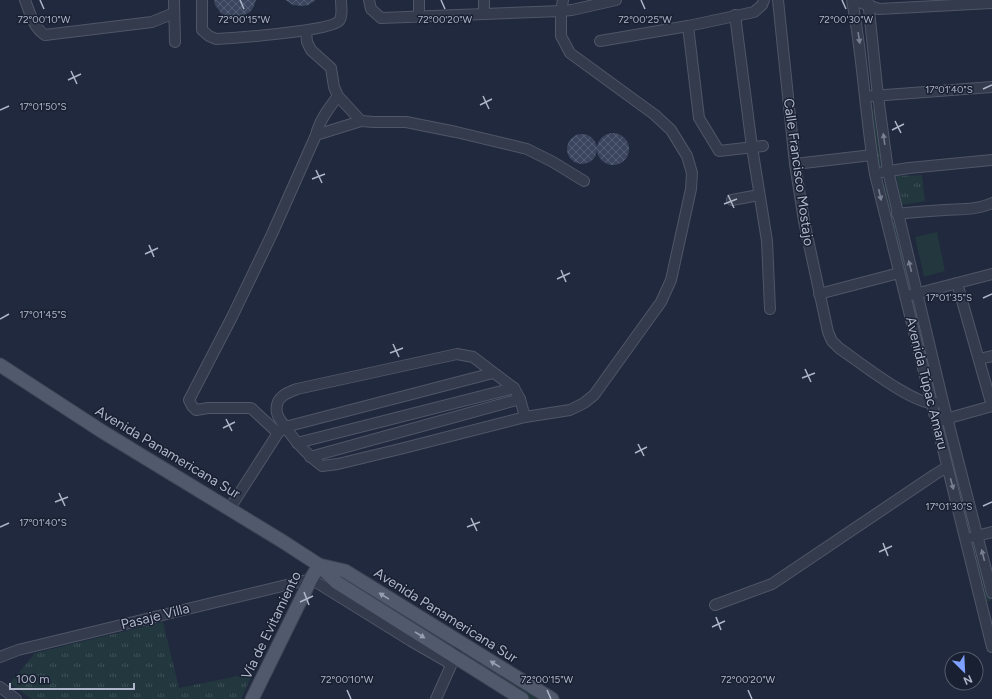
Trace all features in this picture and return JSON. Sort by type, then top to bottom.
[{"type":"main road","name":"Avenida Panamericana Sur","points":[[0,365],[103,432],[230,508],[319,565],[336,582],[452,661],[522,699]]},
{"type":"main road","name":"Avenida Panamericana Sur","points":[[319,565],[345,571],[552,699]]},
{"type":"main road","name":"Vía de Evitamiento","points":[[252,699],[319,565]]},
{"type":"street","points":[[26,0],[38,31],[45,35],[152,22],[174,13]]},
{"type":"street","points":[[174,0],[175,42]]},
{"type":"street","points":[[202,0],[202,30],[216,40],[306,31],[336,23],[341,17],[341,0]]},
{"type":"street","points":[[369,0],[371,9],[381,18],[561,11],[616,0]]},
{"type":"street","points":[[419,0],[419,17]]},
{"type":"street","points":[[484,0],[484,14]]},
{"type":"street","points":[[338,96],[326,111],[272,234],[239,303],[189,400],[192,406],[196,410],[208,408],[251,408],[282,430],[310,457],[322,466],[338,464],[525,417],[570,410],[584,403],[594,395],[661,302],[671,280],[691,189],[692,173],[687,156],[671,130],[655,115],[570,52],[561,36],[561,11],[564,0]]},
{"type":"street","points":[[600,41],[688,26],[754,12],[762,5],[764,0]]},
{"type":"street","name":"Calle Francisco Mostajo","points":[[778,0],[795,164],[804,221],[824,321],[832,341],[839,348],[903,392],[920,401],[931,404]]},
{"type":"street","points":[[852,0],[868,3],[879,9],[922,4],[992,3]]},
{"type":"street","name":"Avenida Túpac Amaru","points":[[852,0],[861,50],[865,97],[875,174],[931,404],[966,539],[988,611],[992,647]]},
{"type":"street","name":"Avenida Túpac Amaru","points":[[868,3],[888,171],[897,214],[992,593]]},
{"type":"street","points":[[735,16],[752,147],[767,241],[770,309]]},
{"type":"street","points":[[688,26],[699,118],[719,151],[763,146]]},
{"type":"street","points":[[306,31],[307,42],[311,50],[331,68],[334,87],[338,96],[361,120]]},
{"type":"street","points":[[865,97],[992,86]]},
{"type":"street","points":[[316,136],[361,120],[374,122],[406,122],[527,149],[554,162],[584,181]]},
{"type":"street","points":[[795,164],[872,155]]},
{"type":"street","points":[[875,174],[888,171],[992,160]]},
{"type":"street","points":[[732,200],[760,195]]},
{"type":"street","points":[[897,214],[915,211],[967,209],[986,206],[992,203]]},
{"type":"street","points":[[819,294],[899,273]]},
{"type":"street","points":[[905,296],[992,274]]},
{"type":"street","points":[[936,421],[992,406],[957,283]]},
{"type":"street","points":[[282,430],[277,414],[278,402],[284,394],[297,389],[457,354],[473,357],[514,388],[520,399],[525,417]]},
{"type":"street","points":[[979,359],[992,356]]},
{"type":"street","points":[[230,508],[282,430],[493,373]]},
{"type":"street","points":[[297,443],[514,388]]},
{"type":"street","points":[[310,457],[520,399]]},
{"type":"street","points":[[931,404],[943,402]]},
{"type":"street","points":[[715,605],[772,584],[948,467]]},
{"type":"street","points":[[966,539],[992,532]]},
{"type":"street","name":"Pasaje Villa","points":[[0,657],[18,650],[311,579]]},
{"type":"street","name":"Avenida Panamericana Sur","points":[[311,579],[410,641],[452,661]]},
{"type":"street","points":[[436,699],[461,643]]},
{"type":"street","points":[[0,687],[16,699]]},
{"type":"green space","points":[[878,108],[884,166],[878,167],[872,109]]},
{"type":"green space","points":[[922,175],[925,201],[902,205],[896,176]]},
{"type":"green space","points":[[888,184],[912,292],[905,294],[883,185]]},
{"type":"green space","points":[[937,232],[945,271],[924,277],[915,237]]},
{"type":"green space","points":[[916,307],[940,400],[934,402],[910,308]]},
{"type":"green space","points":[[949,433],[976,530],[969,531],[944,435]]},
{"type":"green space","points":[[976,542],[991,601],[985,602],[971,544]]},
{"type":"green space","points":[[345,577],[448,641],[445,646],[343,582]]},
{"type":"green space","points":[[163,622],[179,688],[253,673],[241,699],[31,699],[10,683],[35,653]]},
{"type":"green space","points":[[469,655],[541,699],[529,699],[466,661]]},
{"type":"building","points":[[214,0],[256,0],[250,12],[236,18],[225,16],[221,13],[215,5]]},
{"type":"building","points":[[285,0],[316,0],[303,6],[293,5]]},
{"type":"building","points":[[613,133],[624,138],[629,149],[624,160],[613,165],[602,160],[597,149],[602,138]]},
{"type":"building","points":[[582,134],[593,138],[597,149],[593,160],[582,164],[571,160],[567,149],[571,138]]}]
